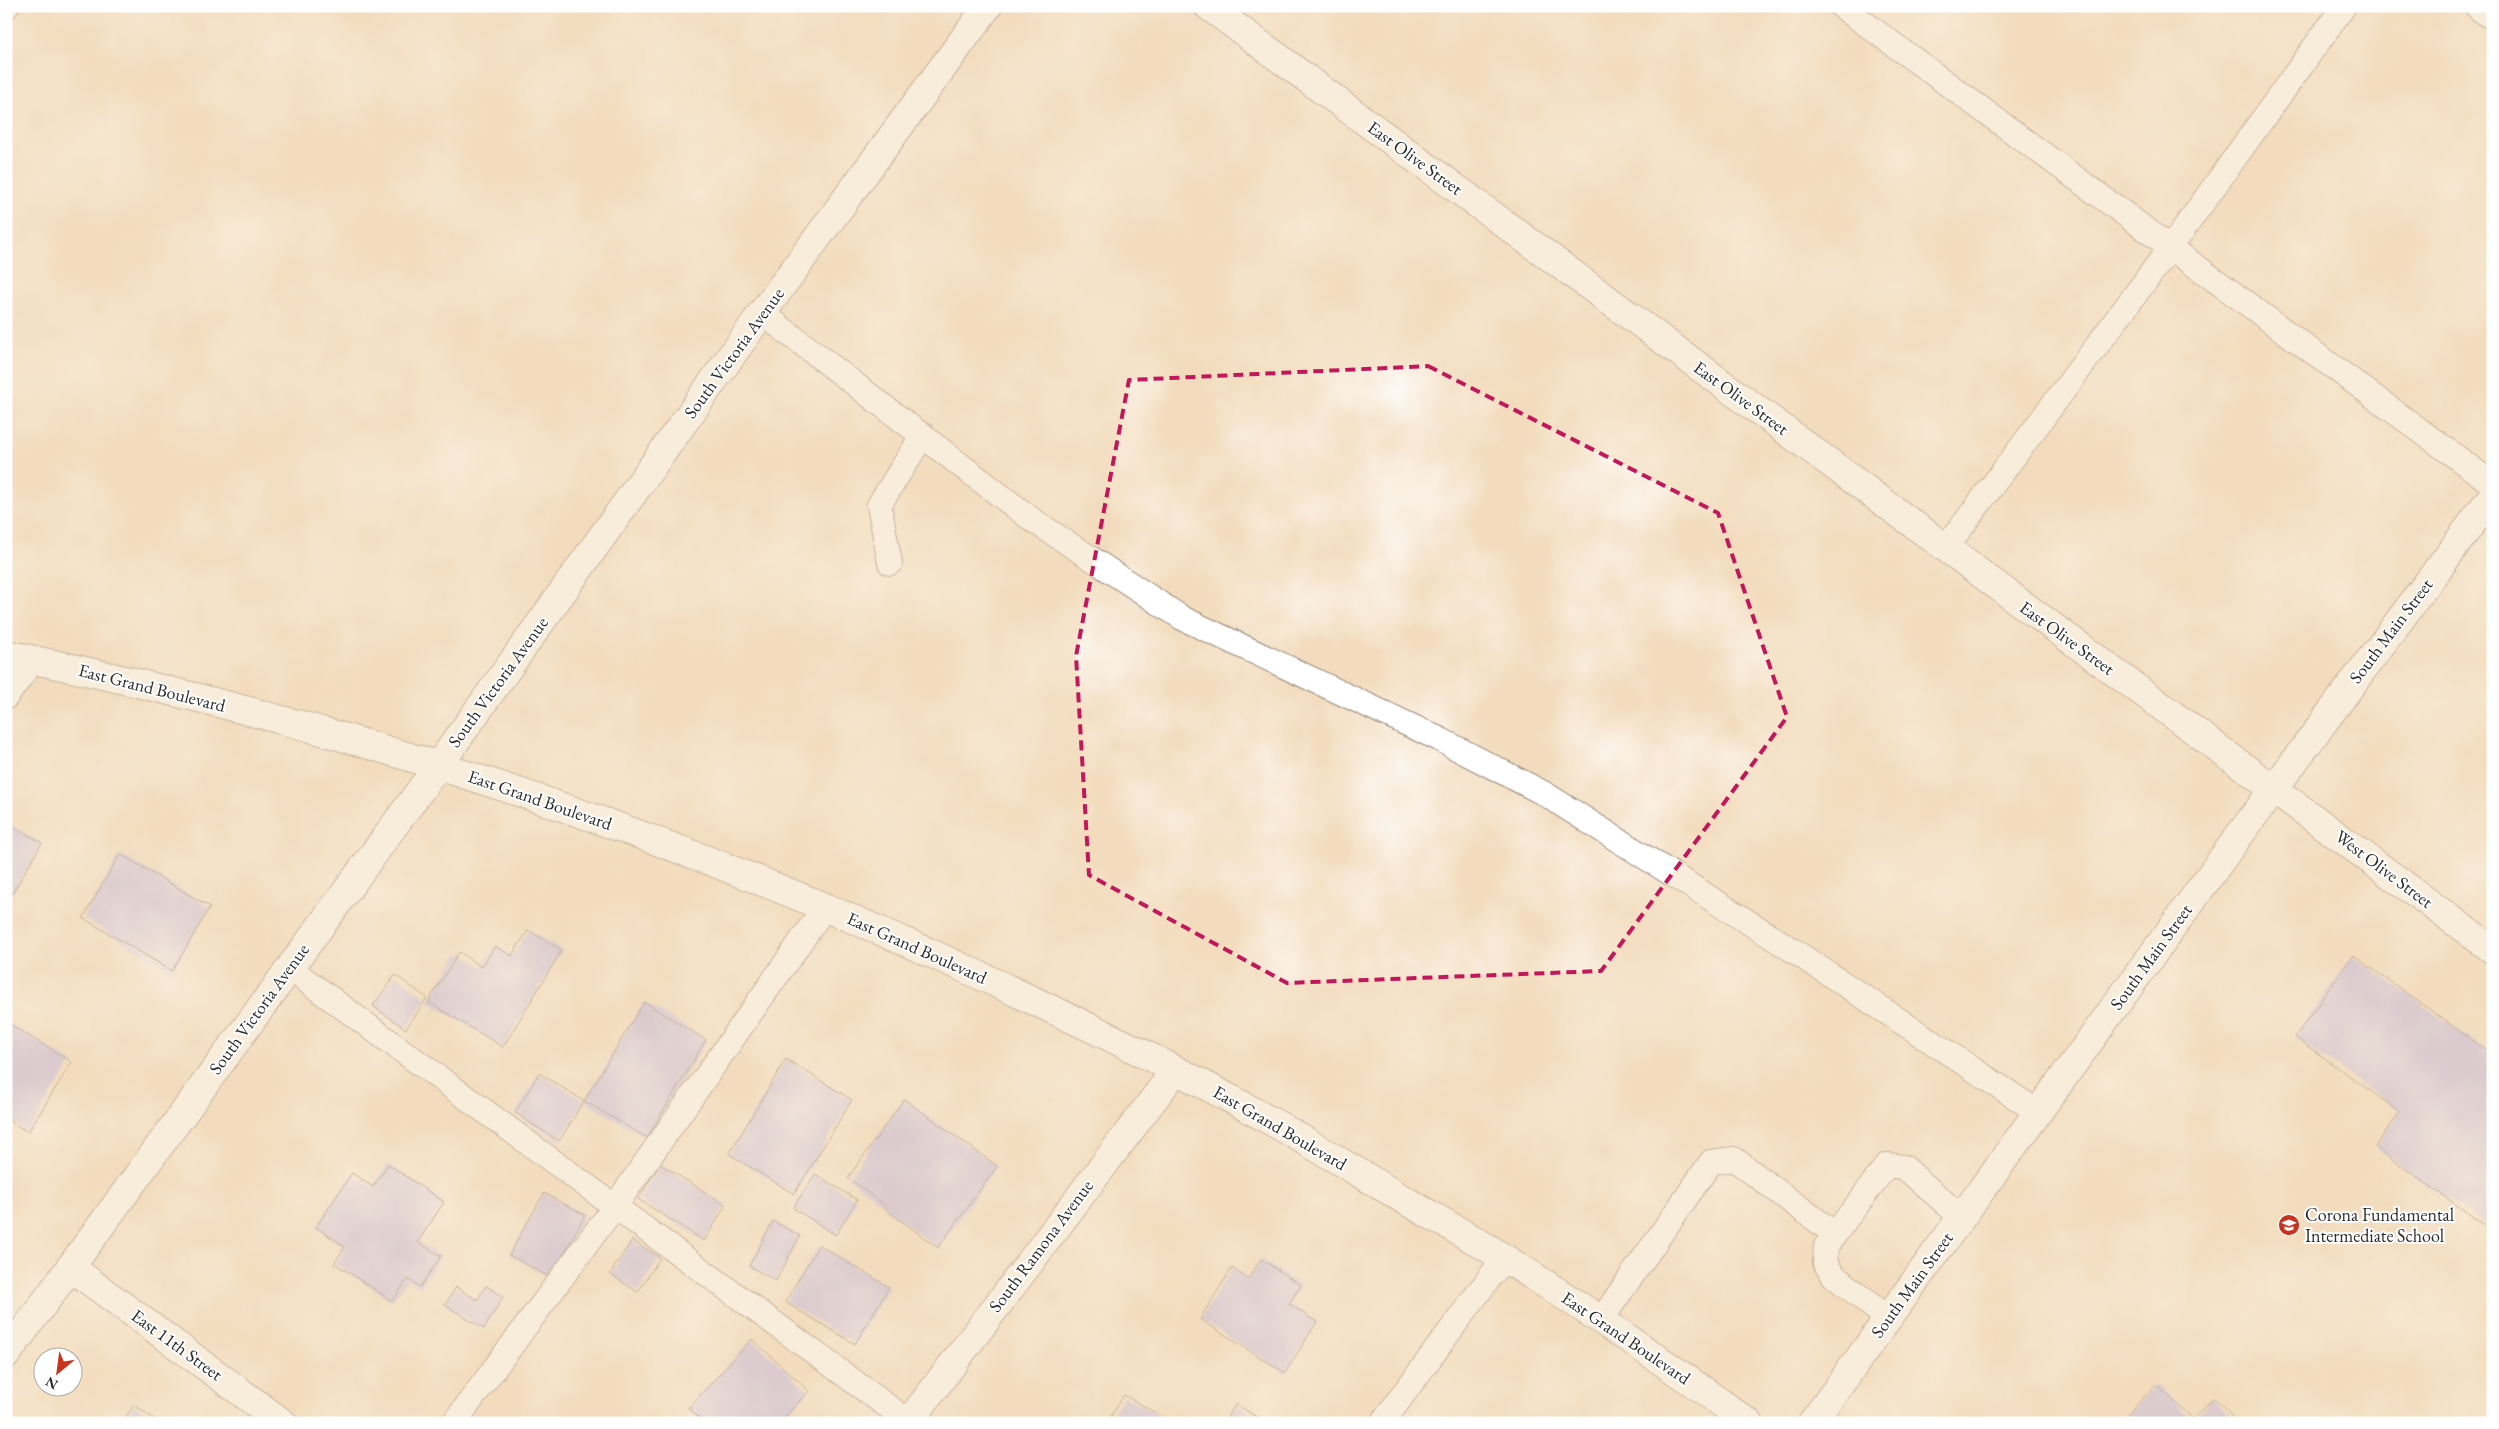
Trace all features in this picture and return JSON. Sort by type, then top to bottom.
[{"type":"street","name":"South Victoria Avenue","points":[[6,1355],[438,766],[762,313],[988,6]]},
{"type":"street","name":"East Olive Street","points":[[1208,6],[2274,789]]},
{"type":"street","points":[[2479,6],[2493,16]]},
{"type":"street","name":"South Main Street","points":[[1812,1423],[2274,789],[2493,495]]},
{"type":"street","name":"East Grand Boulevard","points":[[6,654],[212,702],[438,766],[600,820],[825,907],[1053,1009],[1277,1124],[1504,1258],[1601,1320],[1749,1423]]},
{"type":"street","name":"West Olive Street","points":[[2274,789],[2493,950]]},
{"type":"street","name":"South Ramona Avenue","points":[[908,1422],[1175,1071]]},
{"type":"street","name":"East 11th Street","points":[[70,1267],[283,1423]]},
{"type":"lane","points":[[1841,6],[2493,484]]},
{"type":"lane","points":[[1945,549],[2170,248],[2344,6]]},
{"type":"lane","points":[[762,313],[1031,518],[1182,618],[1439,739],[1545,794],[1794,951],[2038,1112]]},
{"type":"lane","points":[[890,564],[879,505],[923,435]]},
{"type":"lane","points":[[6,697],[34,659]]},
{"type":"lane","points":[[454,1423],[614,1206],[825,907]]},
{"type":"lane","points":[[289,968],[908,1422]]},
{"type":"lane","points":[[1601,1320],[1711,1162],[1734,1159],[1835,1234]]},
{"type":"lane","points":[[1887,1318],[1834,1276],[1825,1263],[1826,1246],[1887,1165],[1904,1167],[1961,1217]]},
{"type":"lane","points":[[1382,1423],[1504,1258]]},
{"type":"highlighted area","points":[[1428,366],[1718,513],[1787,717],[1601,971],[1287,983],[1089,875],[1076,656],[1129,380]]},
{"type":"building","points":[[6,822],[42,843],[6,904]]},
{"type":"building","points":[[120,854],[210,907],[172,971],[83,918]]},
{"type":"building","points":[[528,930],[562,950],[503,1047],[428,1002],[459,952],[482,967],[495,946],[512,956]]},
{"type":"building","points":[[2353,955],[2493,1055],[2493,1231],[2375,1147],[2400,1112],[2295,1037]]},
{"type":"building","points":[[395,975],[427,998],[406,1029],[373,1006]]},
{"type":"building","points":[[644,1002],[706,1040],[647,1138],[584,1101]]},
{"type":"building","points":[[6,1022],[72,1062],[28,1132],[6,1119]]},
{"type":"building","points":[[786,1059],[852,1100],[794,1194],[729,1154]]},
{"type":"building","points":[[539,1073],[584,1101],[559,1141],[515,1113]]},
{"type":"building","points":[[904,1099],[997,1166],[938,1248],[884,1208],[886,1206],[848,1178]]},
{"type":"building","points":[[388,1164],[444,1202],[418,1242],[441,1256],[420,1287],[408,1279],[392,1301],[334,1263],[345,1247],[316,1227],[352,1173],[373,1187]]},
{"type":"building","points":[[660,1164],[726,1205],[704,1241],[638,1199]]},
{"type":"building","points":[[815,1174],[857,1200],[836,1235],[793,1208]]},
{"type":"building","points":[[544,1193],[585,1215],[551,1278],[509,1255]]},
{"type":"building","points":[[773,1221],[800,1236],[776,1281],[749,1266]]},
{"type":"building","points":[[632,1240],[660,1258],[638,1292],[610,1274]]},
{"type":"building","points":[[819,1245],[889,1287],[855,1344],[785,1302]]},
{"type":"building","points":[[1261,1259],[1301,1285],[1289,1304],[1317,1322],[1285,1373],[1200,1319],[1232,1268],[1248,1279]]},
{"type":"building","points":[[486,1286],[503,1297],[484,1329],[445,1305],[456,1287],[477,1300]]},
{"type":"building","points":[[752,1339],[809,1391],[779,1423],[705,1423],[688,1408]]},
{"type":"building","points":[[2156,1384],[2193,1419],[2213,1398],[2239,1423],[2120,1423]]},
{"type":"building","points":[[1124,1395],[1173,1423],[1107,1423]]},
{"type":"building","points":[[1236,1404],[1266,1423],[1223,1423]]},
{"type":"building","points":[[134,1405],[160,1423],[122,1423]]},
{"type":"place","name":"Corona Fundamental Intermediate School","points":[[2289,1225]]}]
